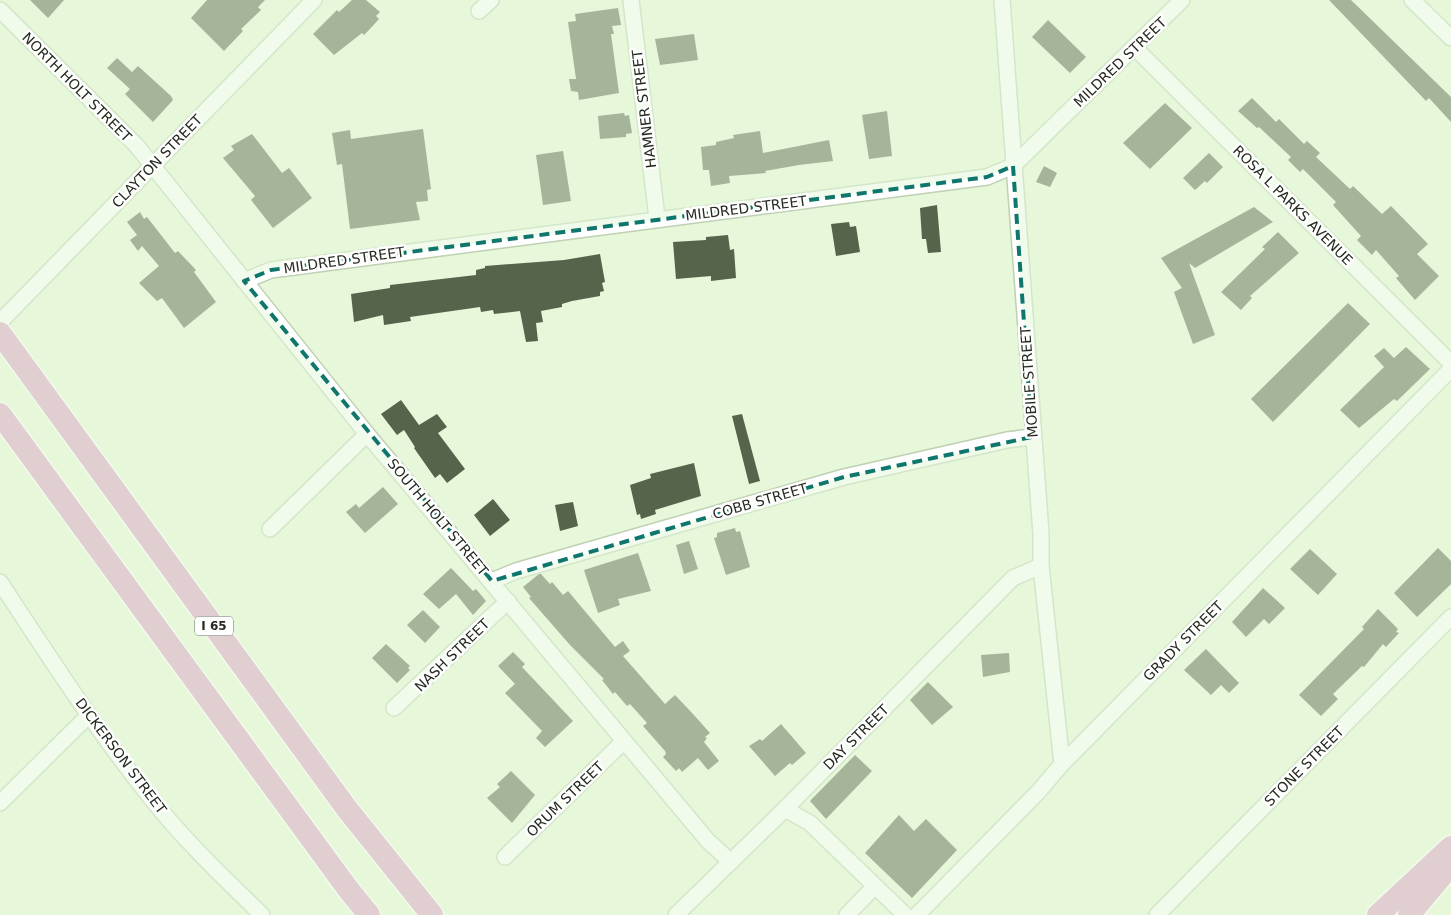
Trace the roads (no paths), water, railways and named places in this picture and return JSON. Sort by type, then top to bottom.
[{"type":"highway","name":"I 65","points":[[0,333],[347,809],[432,915]]},
{"type":"highway","points":[[0,414],[369,915]]},
{"type":"highway","points":[[1378,915],[1451,847]]},
{"type":"highway","points":[[1409,915],[1451,865]]},
{"type":"street","name":"CLAYTON STREET","points":[[0,322],[314,0]]},
{"type":"street","points":[[479,11],[490,0]]},
{"type":"street","name":"HAMNER STREET","points":[[631,0],[657,218]]},
{"type":"street","name":"MOBILE STREET","points":[[1002,0],[1032,437],[1041,534],[1041,566],[1062,764]]},
{"type":"street","name":"MILDRED STREET","points":[[244,280],[271,270],[657,218],[987,177],[1013,166],[1182,0]]},
{"type":"street","points":[[1412,0],[1451,38]]},
{"type":"street","name":"NORTH HOLT STREET","points":[[0,10],[136,145],[152,166]]},
{"type":"street","name":"ROSA L PARKS AVENUE","points":[[1135,48],[1451,363]]},
{"type":"street","name":"SOUTH HOLT STREET","points":[[152,166],[367,434],[708,841],[731,862]]},
{"type":"street","name":"GRADY STREET","points":[[918,915],[1039,791],[1062,764],[1451,369]]},
{"type":"street","points":[[270,529],[367,434]]},
{"type":"street","name":"COBB STREET","points":[[492,581],[516,572],[844,477],[1007,440],[1032,437]]},
{"type":"street","name":"DAY STREET","points":[[676,915],[785,809],[1012,578],[1041,566]]},
{"type":"street","name":"DICKERSON STREET","points":[[0,582],[88,716],[150,798],[196,849],[262,915]]},
{"type":"street","name":"NASH STREET","points":[[394,708],[508,601]]},
{"type":"street","name":"STONE STREET","points":[[1157,915],[1451,617]]},
{"type":"street","points":[[0,803],[88,716]]},
{"type":"street","name":"ORUM STREET","points":[[505,857],[624,740]]},
{"type":"street","points":[[785,809],[810,823],[874,888],[905,915]]},
{"type":"street","points":[[847,915],[874,888]]}]
